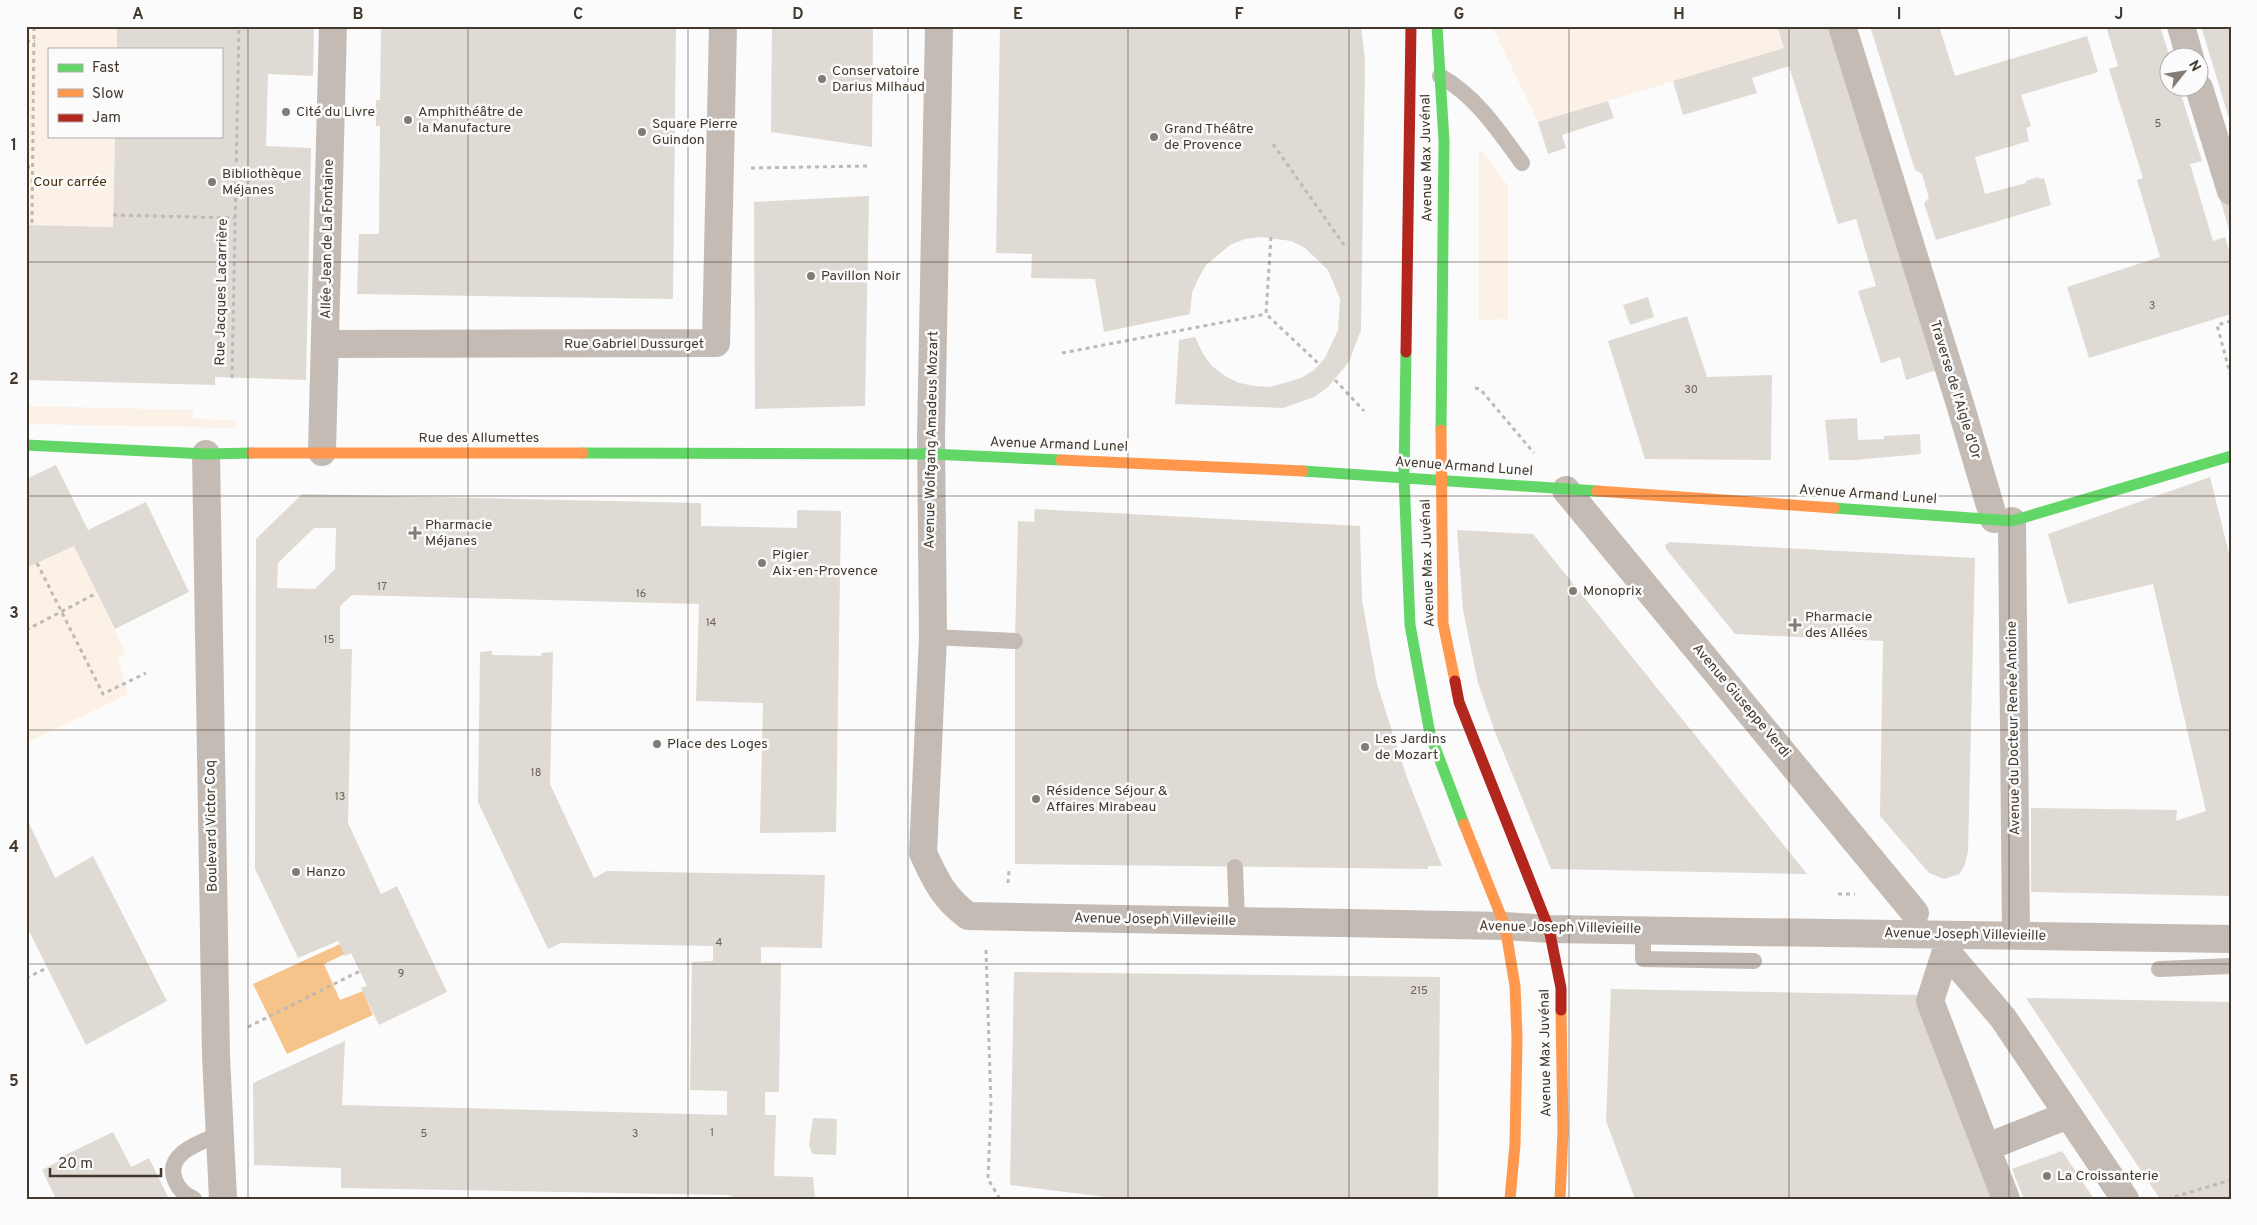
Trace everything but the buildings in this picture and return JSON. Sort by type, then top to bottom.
[{"type":"main road","name":"Avenue Max Juvénal","points":[[1411,26],[1404,477],[1410,626],[1430,734],[1479,865],[1505,926],[1515,986],[1517,1038],[1515,1144],[1510,1199]]},
{"type":"main road","name":"Avenue Max Juvénal","points":[[1437,26],[1444,141],[1441,479],[1443,623],[1459,702],[1549,930],[1561,988],[1563,1132],[1560,1199]]},
{"type":"main road","name":"Rue des Allumettes","points":[[26,445],[206,454],[322,452],[931,454]]},
{"type":"main road","name":"Avenue Armand Lunel","points":[[931,454],[1334,472],[2003,520]]},
{"type":"main road","points":[[2003,520],[2231,456]]},
{"type":"street","name":"Allée Jean de La Fontaine","points":[[322,452],[333,26]]},
{"type":"street","name":"Rue Gabriel Dussurget","points":[[326,344],[716,343],[723,26]]},
{"type":"street","name":"Avenue Wolfgang Amadeus Mozart","points":[[923,853],[933,637],[931,454],[939,26]]},
{"type":"street","name":"Traverse de l'Aigle d'Or","points":[[1842,26],[1957,394],[2003,520]]},
{"type":"street","points":[[2181,26],[2187,48]]},
{"type":"street","points":[[2203,98],[2231,191]]},
{"type":"street","name":"Boulevard Victor Coq","points":[[206,454],[216,1056],[223,1199]]},
{"type":"street","name":"Avenue Giuseppe Verdi","points":[[1566,490],[1915,913]]},
{"type":"street","name":"Avenue du Docteur Renée Antoine","points":[[2003,520],[2016,935]]},
{"type":"street","name":"Avenue Joseph Villevieille","points":[[923,853],[936,882],[951,903],[968,916],[1505,926],[1549,930],[2231,938]]},
{"type":"street","points":[[2006,1199],[1930,1001],[1946,951],[2003,1018],[2125,1199]]},
{"type":"street","points":[[1987,1147],[2068,1115]]},
{"type":"lane","points":[[1440,76],[1456,85],[1470,98],[1492,122],[1522,163]]},
{"type":"lane","points":[[933,637],[1015,641]]},
{"type":"lane","points":[[1235,867],[1237,921]]},
{"type":"lane","points":[[1643,930],[1643,959],[1754,961]]},
{"type":"lane","points":[[2160,969],[2231,966]]},
{"type":"lane","points":[[194,1199],[182,1194],[174,1177],[174,1163],[181,1154],[220,1134]]},
{"type":"path","points":[[32,223],[34,26]]},
{"type":"path","name":"Rue Jacques Lacarrière","points":[[232,378],[238,26]]},
{"type":"path","points":[[26,41],[35,41]]},
{"type":"path","points":[[1273,144],[1344,246]]},
{"type":"path","points":[[764,168],[868,166]]},
{"type":"path","points":[[26,167],[34,167]]},
{"type":"path","points":[[113,215],[235,218]]},
{"type":"path","points":[[1266,314],[1271,237]]},
{"type":"path","points":[[1062,353],[1266,314]]},
{"type":"path","points":[[1266,314],[1319,364]]},
{"type":"path","points":[[2231,321],[2217,325],[2231,377]]},
{"type":"path","points":[[1335,380],[1364,411]]},
{"type":"path","points":[[1442,386],[1480,389],[1566,490]]},
{"type":"path","points":[[37,563],[103,694],[146,673]]},
{"type":"path","points":[[26,630],[97,592]]},
{"type":"path","points":[[986,950],[992,1105],[988,1179],[1000,1199]]},
{"type":"path","points":[[26,978],[46,968]]},
{"type":"path","points":[[266,1018],[360,971]]},
{"type":"path","points":[[2167,1199],[2231,1180]]},
{"type":"green space","name":"Cour carrée","points":[[26,26],[117,26],[117,48],[48,48],[48,138],[115,138],[113,227],[26,225]]},
{"type":"green space","points":[[1492,26],[1777,26],[1784,48],[1538,122]]},
{"type":"green space","points":[[1479,148],[1508,186],[1508,319],[1479,320]]},
{"type":"green space","points":[[26,406],[193,410],[193,419],[236,420],[235,428],[26,424]]},
{"type":"green space","points":[[74,546],[126,654],[118,658],[128,694],[26,743],[26,568]]},
{"type":"shaded area","points":[[340,944],[345,954],[324,964],[340,1000],[363,991],[373,1015],[287,1054],[253,984]]},
{"type":"traffic: fast","points":[[1437,26],[1444,141],[1441,430]]},
{"type":"traffic: fast","points":[[1406,352],[1404,477],[1410,625],[1430,734],[1464,824]]},
{"type":"traffic: fast","points":[[26,445],[206,454],[252,453]]},
{"type":"traffic: fast","points":[[583,453],[931,454],[1061,460]]},
{"type":"traffic: fast","points":[[1834,508],[2012,521],[2231,456]]},
{"type":"traffic: fast","points":[[1303,471],[1597,491]]},
{"type":"traffic: slow","points":[[1441,430],[1443,623],[1455,681]]},
{"type":"traffic: slow","points":[[252,453],[583,453]]},
{"type":"traffic: slow","points":[[1061,460],[1303,471]]},
{"type":"traffic: slow","points":[[1597,491],[1834,508]]},
{"type":"traffic: slow","points":[[1464,824],[1505,926],[1515,986],[1517,1038],[1515,1144],[1510,1199]]},
{"type":"traffic: slow","points":[[1560,1199],[1563,1132],[1561,1010]]},
{"type":"traffic: jam","points":[[1406,352],[1411,26]]},
{"type":"traffic: jam","points":[[1455,681],[1459,702],[1549,929],[1561,988],[1561,1010]]},
{"type":"place","name":"Conservatoire Darius Milhaud","points":[[822,79]]},
{"type":"place","name":"Cité du Livre","points":[[286,112]]},
{"type":"place","name":"Amphithéâtre de la Manufacture","points":[[408,120]]},
{"type":"place","name":"Square Pierre Guindon","points":[[642,132]]},
{"type":"place","name":"Grand Théâtre de Provence","points":[[1154,137]]},
{"type":"place","name":"Bibliothèque Méjanes","points":[[212,182]]},
{"type":"place","name":"Pavillon Noir","points":[[811,276]]},
{"type":"place","name":"Pharmacie Méjanes","points":[[415,533]]},
{"type":"place","name":"Pigier Aix-en-Provence","points":[[762,563]]},
{"type":"place","name":"Monoprix","points":[[1573,591]]},
{"type":"place","name":"Pharmacie des Allées","points":[[1795,625]]},
{"type":"place","name":"Place des Loges","points":[[657,744]]},
{"type":"place","name":"Les Jardins de Mozart","points":[[1365,747]]},
{"type":"place","name":"Résidence Séjour & Affaires Mirabeau","points":[[1036,799]]},
{"type":"place","name":"Hanzo","points":[[296,872]]},
{"type":"place","name":"La Croissanterie","points":[[2047,1176]]}]
